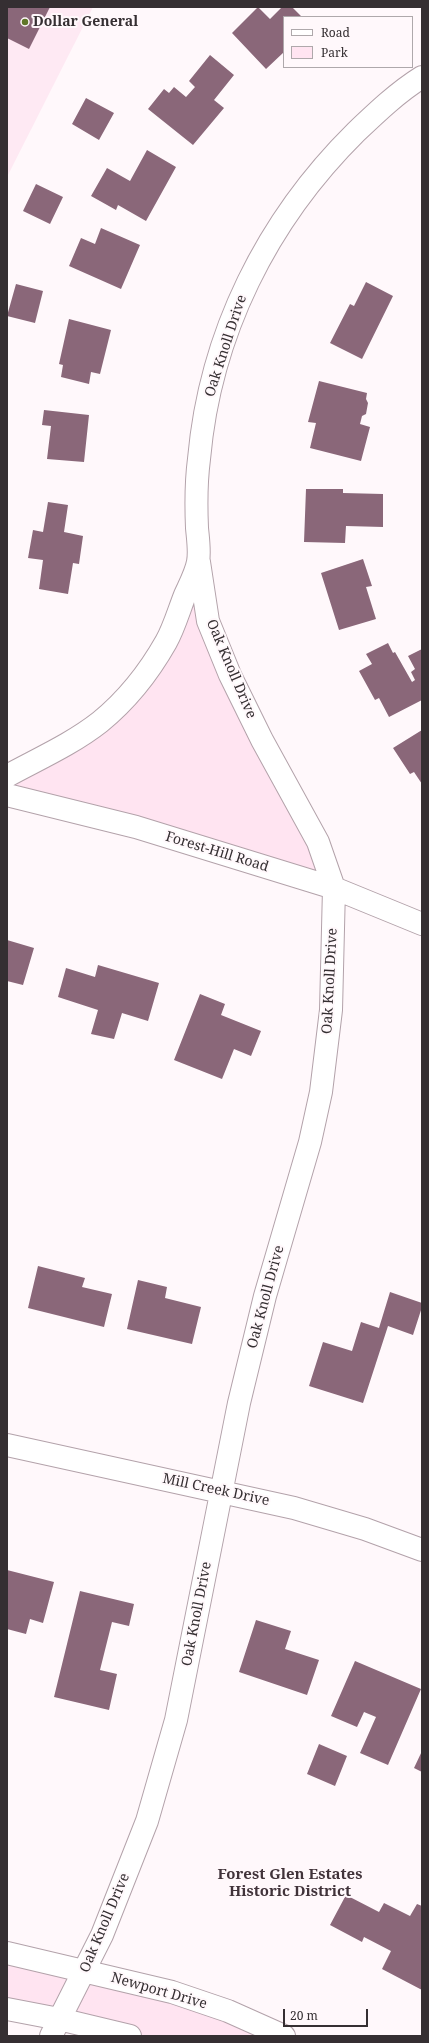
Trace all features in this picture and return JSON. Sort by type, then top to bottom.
[{"type":"street","name":"Oak Knoll Drive","points":[[55,2027],[102,1935],[147,1821],[176,1720],[240,1403],[265,1296],[310,1142],[321,1092],[331,1010],[334,888],[318,842],[262,740],[230,675],[208,621],[199,562],[197,508],[199,459],[206,410],[217,363],[232,319],[252,272],[280,223],[305,187],[320,169],[373,115],[422,77]]},
{"type":"street","name":"Oak Knoll Drive","points":[[7,776],[76,738],[101,721],[126,697],[148,670],[167,640],[199,562]]},
{"type":"street","name":"Forest-Hill Road","points":[[7,795],[136,827],[334,888],[422,924]]},
{"type":"street","name":"Mill Creek Drive","points":[[7,1445],[222,1491],[301,1510],[365,1529],[422,1550]]},
{"type":"street","name":"Newport Drive","points":[[7,1953],[85,1970],[172,1992],[228,2011],[284,2036]]},
{"type":"street","points":[[7,2009],[55,2027],[130,2036]]},
{"type":"shaded area","points":[[7,7],[93,7],[7,177]]},
{"type":"green space","points":[[199,562],[208,621],[334,888],[7,795],[7,776],[126,697]]},
{"type":"green space","points":[[7,1953],[284,2036],[130,2036],[7,2009]]},
{"type":"building","name":"Dollar General","points":[[7,7],[50,7],[29,49],[7,38]]},
{"type":"building","points":[[258,7],[270,19],[282,7],[292,7],[301,16],[283,16],[283,53],[266,69],[232,33]]},
{"type":"building","points":[[210,55],[234,75],[214,100],[224,108],[193,145],[148,109],[164,89],[169,93],[174,87],[186,97],[195,87],[189,81]]},
{"type":"building","points":[[86,98],[114,113],[99,140],[72,124]]},
{"type":"building","points":[[147,150],[176,167],[146,221],[118,205],[116,210],[91,196],[107,168],[130,181]]},
{"type":"building","points":[[36,184],[63,197],[50,224],[23,211]]},
{"type":"building","points":[[101,228],[140,245],[121,289],[69,266],[81,238],[95,244]]},
{"type":"building","points":[[366,282],[393,296],[362,359],[330,343],[350,304],[354,306]]},
{"type":"building","points":[[16,284],[43,291],[35,323],[7,316]]},
{"type":"building","points":[[69,319],[111,330],[100,374],[91,372],[89,384],[61,377],[63,365],[59,364]]},
{"type":"building","points":[[319,381],[367,393],[366,399],[368,403],[366,414],[362,416],[360,424],[370,427],[361,461],[310,448],[316,423],[308,422]]},
{"type":"building","points":[[44,410],[89,415],[84,462],[47,459],[51,426],[42,425]]},
{"type":"building","points":[[306,489],[343,489],[343,493],[383,494],[383,527],[346,526],[345,543],[304,542]]},
{"type":"building","points":[[48,502],[68,505],[64,532],[83,536],[79,564],[73,563],[68,594],[39,589],[43,560],[28,558],[33,530],[43,532]]},
{"type":"building","points":[[363,559],[372,586],[366,587],[376,619],[339,630],[321,573]]},
{"type":"building","points":[[388,643],[393,653],[395,652],[412,682],[415,680],[411,672],[415,669],[408,656],[422,649],[422,700],[389,717],[379,698],[375,700],[359,671],[372,664],[366,654]]},
{"type":"building","points":[[422,730],[422,784],[414,772],[410,774],[393,748]]},
{"type":"building","points":[[7,940],[34,948],[23,985],[7,981]]},
{"type":"building","points":[[98,965],[159,983],[148,1021],[122,1013],[114,1039],[91,1034],[98,1010],[58,997],[66,968],[95,977]]},
{"type":"building","points":[[200,994],[225,1004],[221,1015],[261,1031],[251,1056],[234,1049],[222,1079],[174,1060]]},
{"type":"building","points":[[38,1266],[85,1278],[82,1287],[112,1294],[104,1327],[28,1308]]},
{"type":"building","points":[[138,1280],[167,1287],[165,1298],[201,1307],[192,1344],[127,1329]]},
{"type":"building","points":[[390,1292],[422,1303],[422,1307],[413,1335],[388,1326],[363,1403],[309,1386],[323,1342],[352,1351],[361,1322],[379,1328]]},
{"type":"building","points":[[7,1570],[54,1582],[43,1623],[30,1619],[26,1634],[7,1629]]},
{"type":"building","points":[[80,1591],[134,1604],[129,1626],[112,1622],[100,1670],[117,1674],[109,1710],[54,1697]]},
{"type":"building","points":[[256,1620],[291,1631],[285,1649],[319,1660],[307,1695],[239,1672]]},
{"type":"building","points":[[355,1661],[421,1689],[388,1765],[360,1753],[376,1717],[364,1712],[357,1727],[331,1716]]},
{"type":"building","points":[[319,1744],[347,1756],[335,1786],[307,1774]]},
{"type":"building","points":[[422,1751],[422,1772],[414,1768]]},
{"type":"building","points":[[346,1895],[379,1912],[384,1903],[410,1916],[417,1904],[422,1906],[422,1990],[382,1969],[391,1951],[364,1937],[362,1942],[330,1925]]},
{"type":"place","name":"Dollar General","points":[[25,22]]},
{"type":"district","name":"Forest Glen Estates Historic District","points":[[290,1884]]}]
